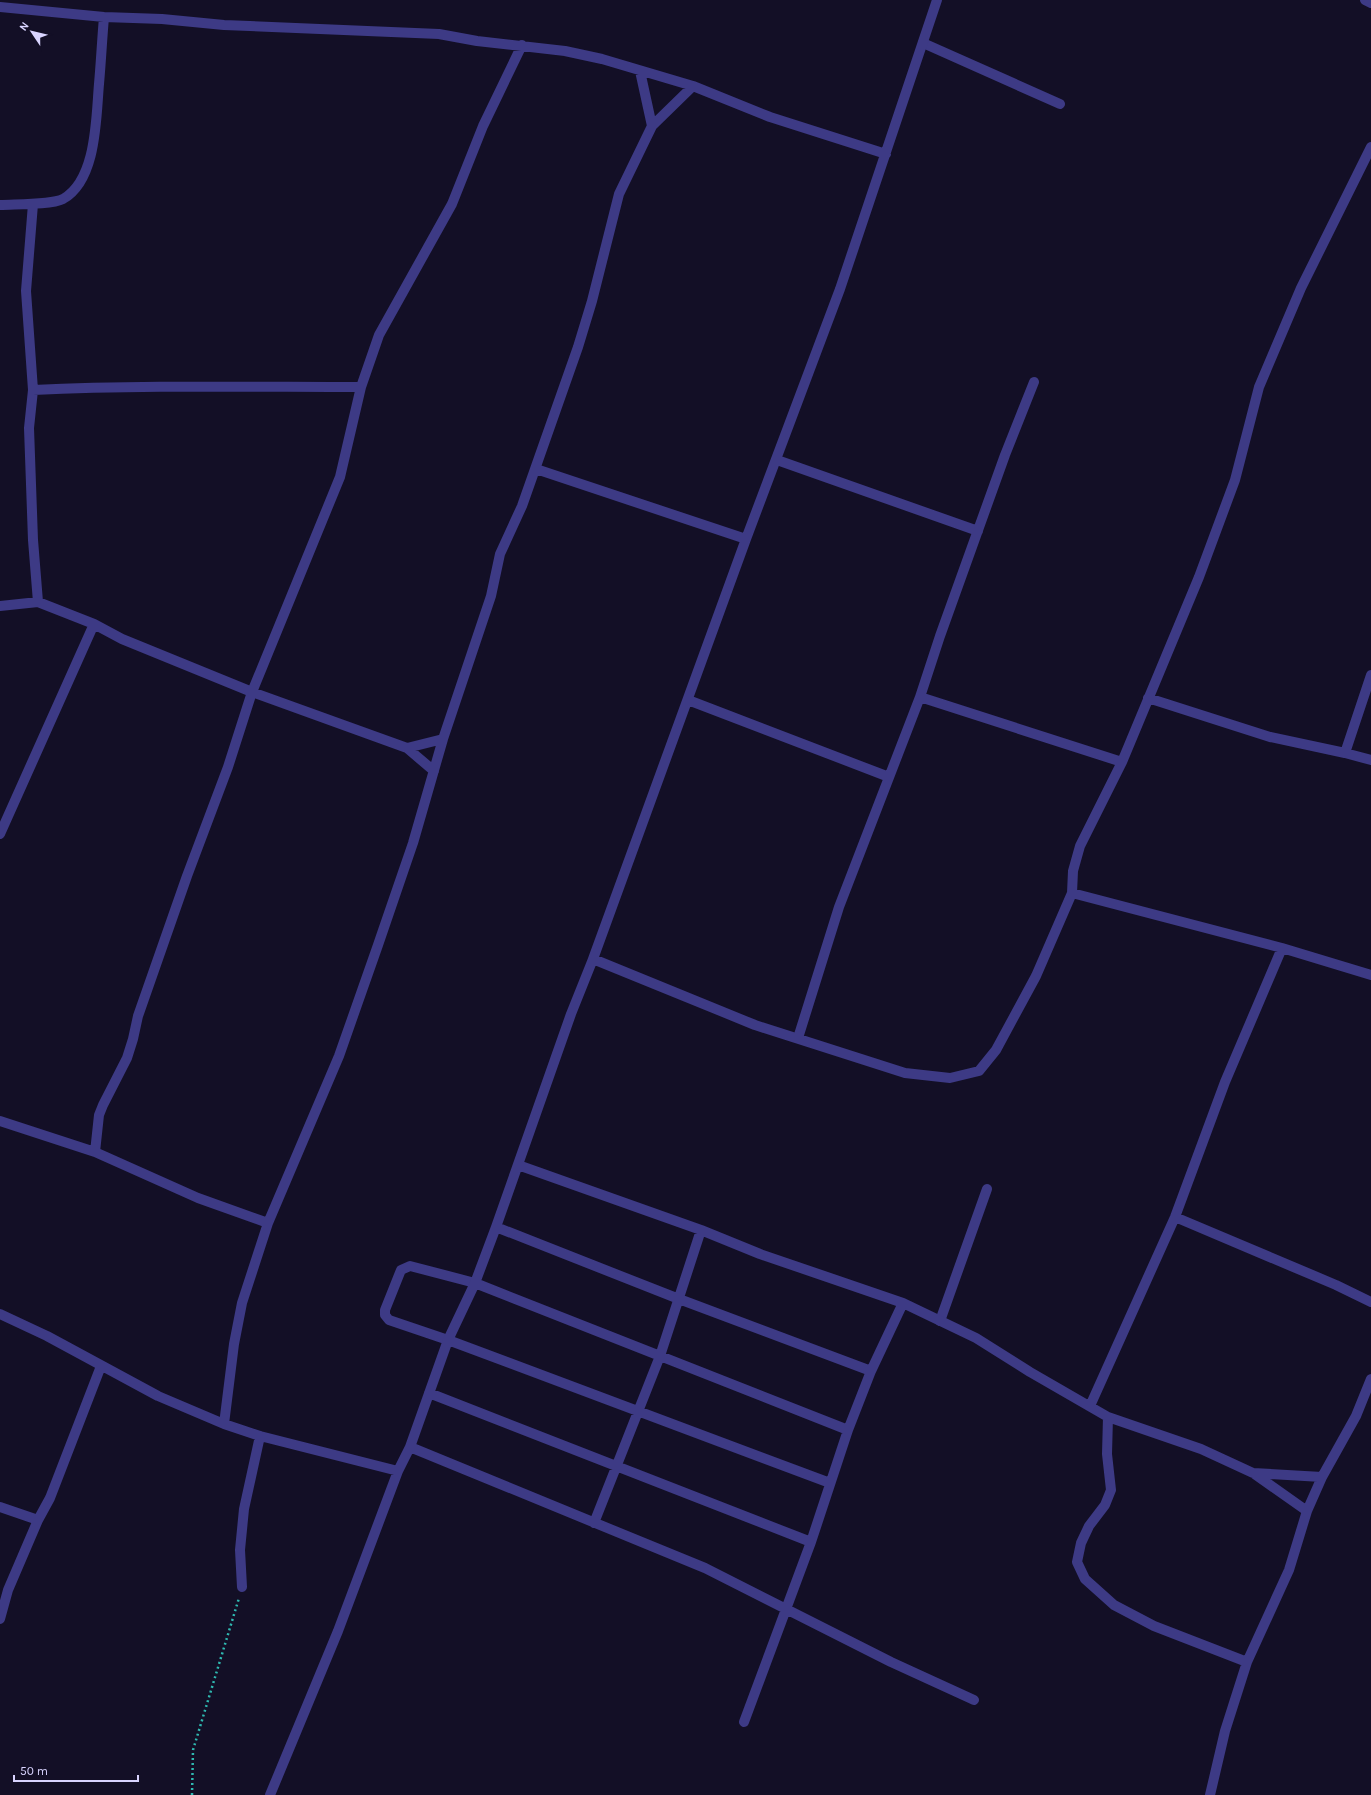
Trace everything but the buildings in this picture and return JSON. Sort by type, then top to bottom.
[{"type":"street","points":[[270,1795],[338,1631],[398,1472],[410,1447],[448,1340],[475,1282],[496,1227],[568,1022],[593,959],[746,539],[777,460],[840,289],[937,0]]},
{"type":"street","points":[[1365,0],[1371,3]]},
{"type":"street","points":[[0,7],[104,17],[162,19],[224,25],[439,34],[477,41],[565,51],[602,59],[640,72],[693,86],[770,117],[886,154]]},
{"type":"street","points":[[0,205],[33,204],[63,199],[79,186],[87,165],[94,139],[104,17]]},
{"type":"street","points":[[923,43],[1060,104]]},
{"type":"street","points":[[95,1152],[99,1116],[127,1058],[138,1016],[187,876],[228,768],[252,692],[340,477],[361,387],[379,336],[452,204],[483,126],[522,45]]},
{"type":"street","points":[[640,72],[652,126]]},
{"type":"street","points":[[224,1424],[234,1344],[242,1303],[268,1223],[339,1056],[410,850],[443,739],[491,596],[500,554],[522,506],[536,469],[592,301],[619,194],[652,126],[693,86]]},
{"type":"street","points":[[593,959],[755,1025],[905,1073],[950,1078],[979,1071],[996,1050],[1036,976],[1072,893],[1073,871],[1080,846],[1122,762],[1199,577],[1232,487],[1260,388],[1301,288],[1371,147]]},
{"type":"street","points":[[33,204],[26,291],[33,390],[30,436],[32,540],[38,602]]},
{"type":"street","points":[[798,1038],[839,907],[920,697],[940,636],[1005,455],[1034,382]]},
{"type":"street","points":[[33,390],[184,386],[256,388],[361,387]]},
{"type":"street","points":[[777,460],[978,531]]},
{"type":"street","points":[[536,469],[746,539]]},
{"type":"street","points":[[0,606],[38,602],[94,624],[122,639],[252,692],[407,748],[434,771]]},
{"type":"street","points":[[0,834],[3,815],[94,624]]},
{"type":"street","points":[[1345,753],[1371,675]]},
{"type":"street","points":[[920,697],[1122,762]]},
{"type":"street","points":[[1148,698],[1270,737],[1371,760]]},
{"type":"street","points":[[688,700],[890,777]]},
{"type":"street","points":[[407,748],[443,739]]},
{"type":"street","points":[[1072,893],[1282,948],[1371,975]]},
{"type":"street","points":[[1090,1406],[1175,1217],[1226,1082],[1282,948]]},
{"type":"street","points":[[0,1121],[95,1152],[192,1195],[268,1223]]},
{"type":"street","points":[[518,1165],[701,1230],[760,1254],[904,1303],[976,1338],[1030,1372],[1108,1416],[1201,1450],[1253,1473],[1307,1511]]},
{"type":"street","points":[[940,1321],[987,1189]]},
{"type":"street","points":[[1175,1217],[1336,1284],[1371,1302]]},
{"type":"street","points":[[496,1227],[679,1299],[871,1371]]},
{"type":"street","points":[[594,1522],[660,1356],[701,1230]]},
{"type":"street","points":[[830,1483],[448,1340],[389,1320],[385,1315],[386,1310],[400,1270],[410,1266],[475,1282],[848,1430]]},
{"type":"street","points":[[744,1722],[811,1542],[848,1430],[871,1371],[904,1303]]},
{"type":"street","points":[[0,1314],[47,1336],[158,1396],[224,1424],[260,1436],[398,1472]]},
{"type":"street","points":[[0,1619],[8,1590],[38,1520],[50,1498],[101,1366]]},
{"type":"street","points":[[1210,1795],[1225,1731],[1247,1662],[1289,1570],[1307,1511],[1322,1477],[1356,1416],[1371,1379]]},
{"type":"street","points":[[430,1393],[811,1542]]},
{"type":"street","points":[[1108,1416],[1107,1454],[1111,1490],[1105,1505],[1088,1526],[1081,1543],[1077,1562],[1085,1579],[1114,1605],[1154,1626],[1247,1662]]},
{"type":"street","points":[[242,1587],[240,1550],[244,1516],[260,1436]]},
{"type":"street","points":[[410,1447],[705,1568],[787,1608],[891,1662],[974,1700]]},
{"type":"street","points":[[1253,1473],[1322,1477]]},
{"type":"street","points":[[0,1507],[38,1520]]},
{"type":"path","points":[[192,1795],[193,1750],[242,1587]]}]
